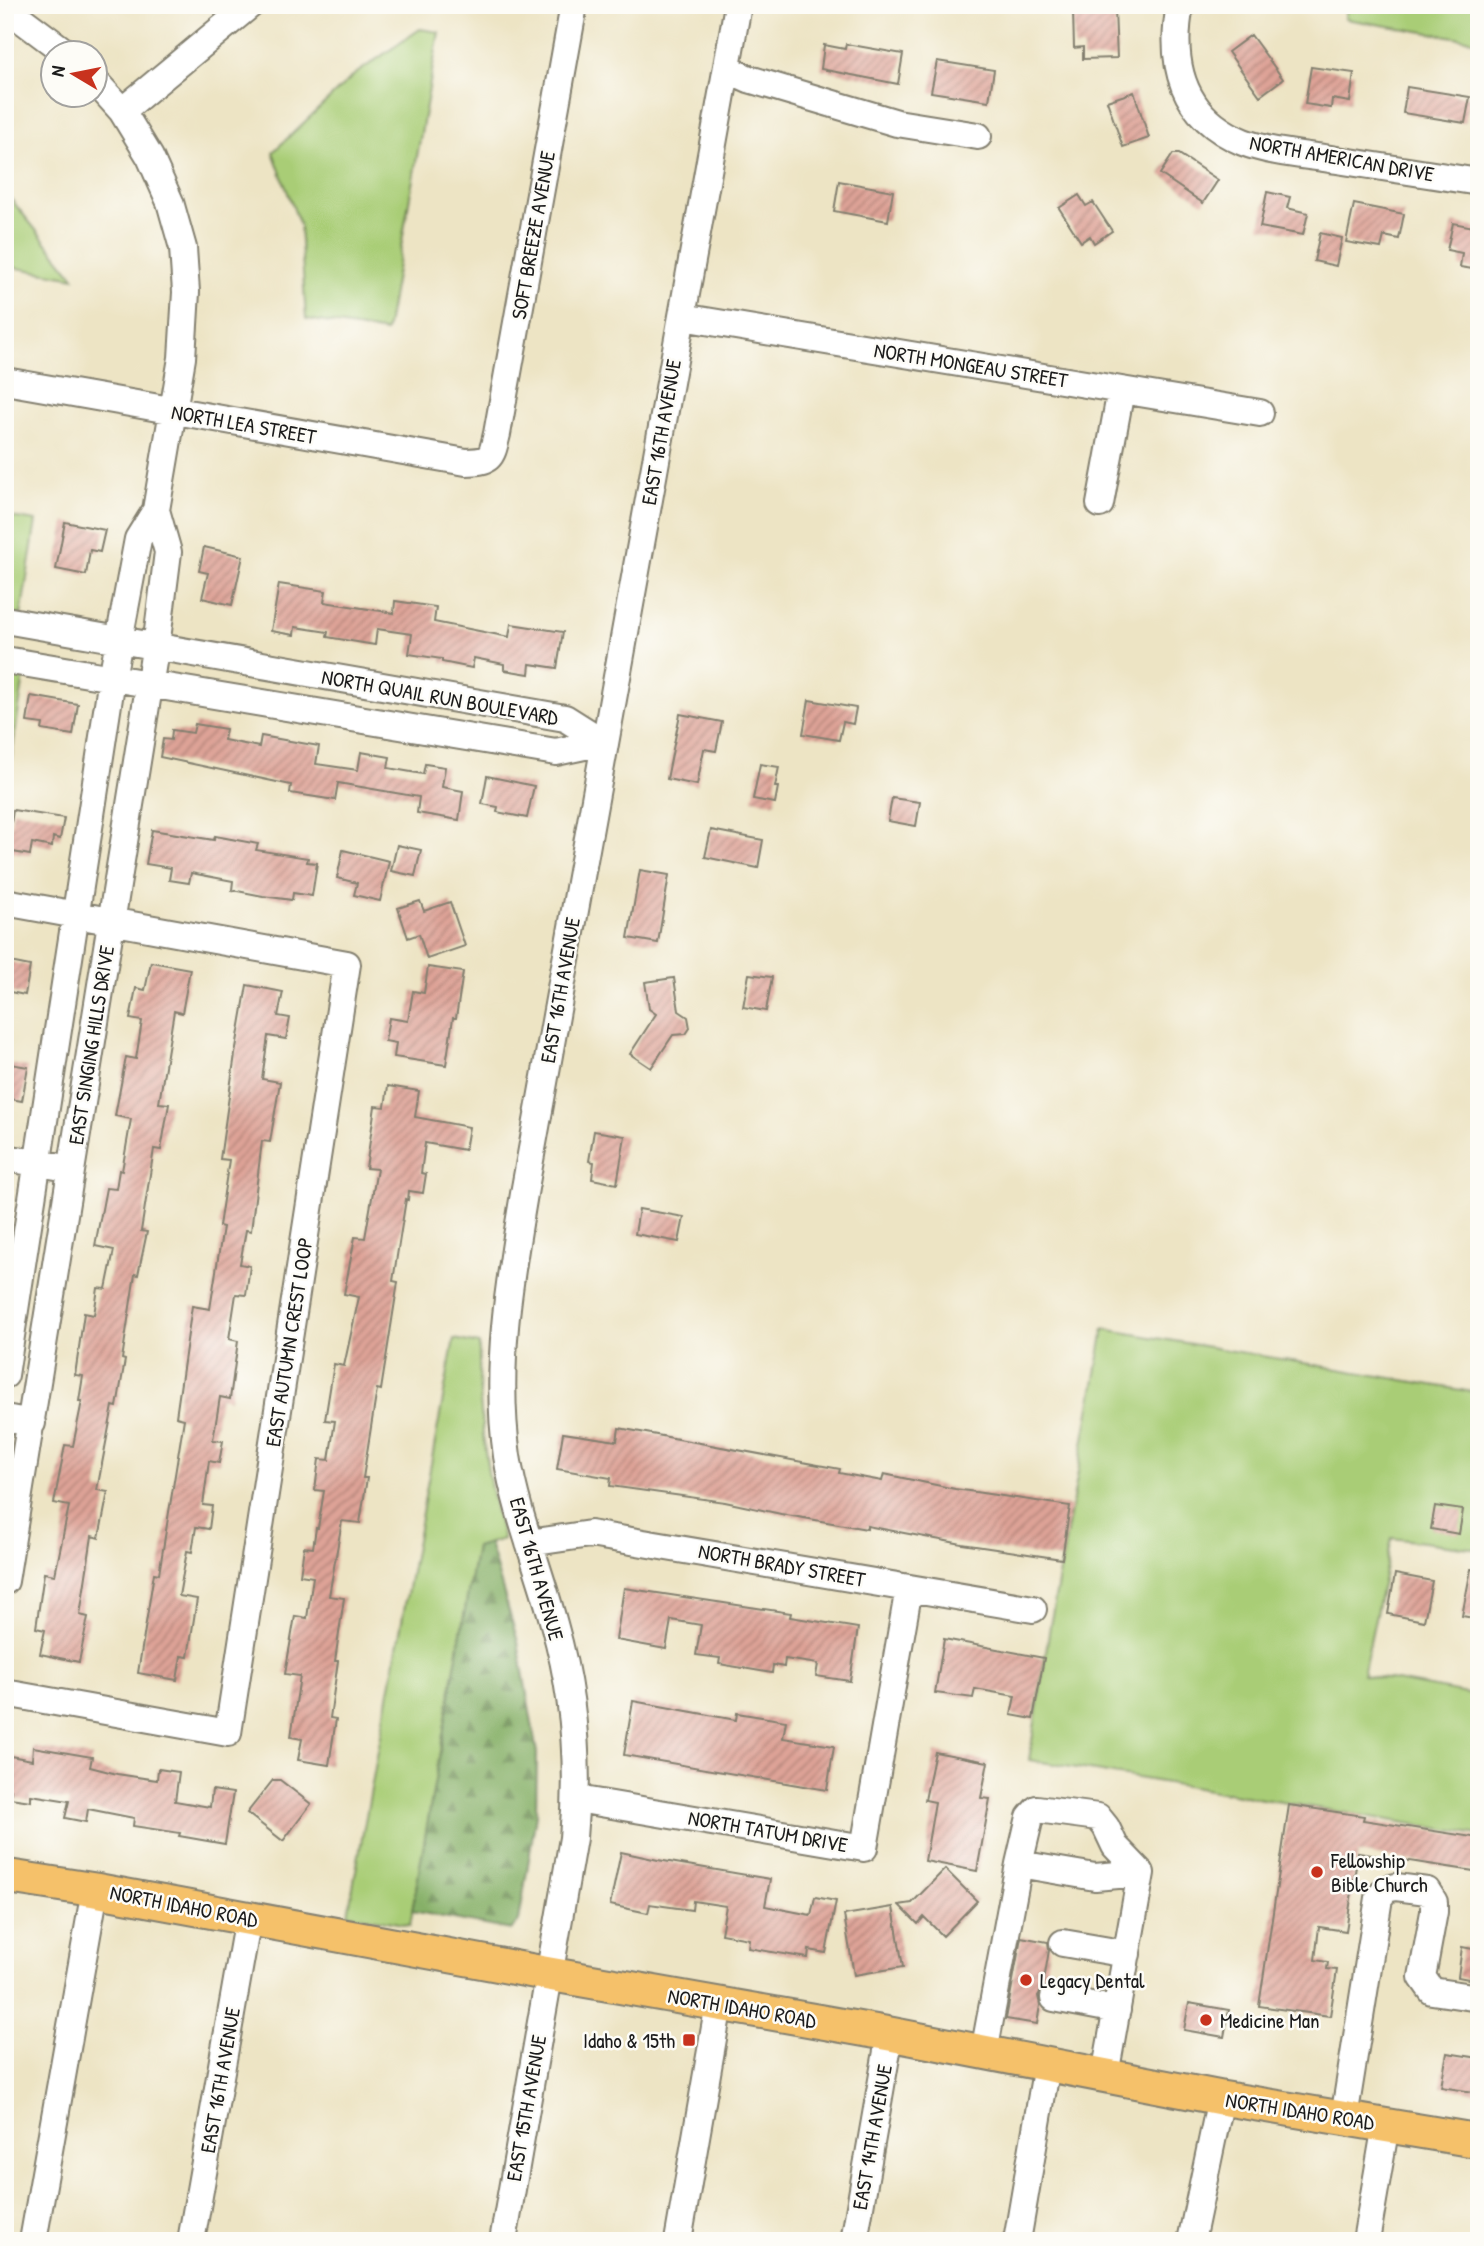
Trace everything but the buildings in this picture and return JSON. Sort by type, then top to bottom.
[{"type":"main road","name":"NORTH IDAHO ROAD","points":[[5,1876],[890,2034],[1221,2098],[1479,2141]]},
{"type":"street","points":[[122,111],[250,5]]},
{"type":"street","name":"SOFT BREEZE AVENUE","points":[[484,461],[492,455],[497,434],[574,5]]},
{"type":"street","name":"EAST 16TH AVENUE","points":[[549,1974],[573,1838],[577,1799],[575,1738],[562,1655],[514,1492],[503,1418],[502,1354],[524,1188],[738,5]]},
{"type":"street","name":"NORTH AMERICAN DRIVE","points":[[1180,5],[1176,43],[1179,76],[1189,97],[1201,113],[1217,127],[1242,142],[1479,182]]},
{"type":"street","points":[[5,6],[47,38]]},
{"type":"street","points":[[727,69],[749,79],[897,123],[978,136]]},
{"type":"street","name":"EAST SINGING HILLS DRIVE","points":[[5,1375],[112,678],[138,539],[156,510],[183,345],[186,292],[183,248],[170,202],[150,157],[122,111],[108,96]]},
{"type":"street","name":"NORTH MONGEAU STREET","points":[[682,317],[1260,413]]},
{"type":"street","name":"NORTH LEA STREET","points":[[5,381],[466,462],[484,461]]},
{"type":"street","points":[[1100,504],[1121,390]]},
{"type":"street","name":"EAST SINGING HILLS DRIVE","points":[[5,1581],[155,647],[168,552],[156,510]]},
{"type":"street","name":"NORTH QUAIL RUN BOULEVARD","points":[[5,620],[565,718],[604,742]]},
{"type":"street","name":"NORTH QUAIL RUN BOULEVARD","points":[[5,660],[556,752],[604,742]]},
{"type":"street","points":[[5,902],[111,922]]},
{"type":"street","name":"EAST AUTUMN CREST LOOP","points":[[5,1693],[228,1733],[347,964],[111,922]]},
{"type":"street","points":[[5,1158],[71,1169]]},
{"type":"street","points":[[5,1418],[32,1423]]},
{"type":"street","name":"NORTH BRADY STREET","points":[[529,1543],[590,1534],[1033,1609]]},
{"type":"street","name":"NORTH TATUM DRIVE","points":[[577,1799],[864,1847],[909,1588]]},
{"type":"street","points":[[984,2052],[1019,1864],[1031,1817],[1037,1809],[1098,1817],[1115,1846],[1141,1873]]},
{"type":"street","points":[[1019,1864],[1095,1877],[1141,1873]]},
{"type":"street","points":[[1105,2075],[1141,1873]]},
{"type":"street","points":[[1344,2118],[1379,1898],[1386,1889],[1396,1887],[1427,1891],[1434,1902],[1422,1977],[1432,1991],[1479,1998]]},
{"type":"street","points":[[33,2241],[95,1890]]},
{"type":"street","name":"EAST 16TH AVENUE","points":[[191,2241],[248,1919]]},
{"type":"street","points":[[1063,1943],[1127,1954]]},
{"type":"street","name":"EAST 15TH AVENUE","points":[[503,2241],[549,1974]]},
{"type":"street","points":[[1054,1998],[1117,2010]]},
{"type":"street","points":[[678,2241],[719,2004]]},
{"type":"street","name":"EAST 14TH AVENUE","points":[[853,2241],[890,2034]]},
{"type":"street","points":[[1017,2241],[1047,2065]]},
{"type":"street","points":[[1191,2241],[1221,2098]]},
{"type":"street","points":[[1366,2241],[1386,2125]]},
{"type":"green space","points":[[1347,5],[1479,5],[1479,41],[1345,19]]},
{"type":"green space","points":[[420,29],[439,32],[386,332],[306,319],[300,226],[273,152],[354,75]]},
{"type":"green space","points":[[5,192],[75,278],[5,266]]},
{"type":"green space","points":[[5,516],[36,521],[21,616],[5,612]]},
{"type":"green space","points":[[5,666],[25,670],[9,772],[5,771]]},
{"type":"green space","points":[[1104,1329],[1479,1393],[1479,1549],[1392,1538],[1363,1675],[1479,1696],[1479,1835],[1029,1760],[1050,1626]]},
{"type":"green space","points":[[454,1339],[479,1344],[484,1443],[503,1539],[476,1547],[410,1925],[348,1914]]},
{"type":"green space","points":[[489,1543],[518,1642],[537,1753],[536,1815],[519,1921],[511,1930],[412,1911],[476,1547]]},
{"type":"place","name":"Fellowship Bible Church","points":[[1317,1872]]},
{"type":"place","name":"Legacy Dental","points":[[1026,1980]]},
{"type":"place","name":"Medicine Man","points":[[1206,2020]]},
{"type":"place","name":"Idaho & 15th","points":[[689,2040]]}]
